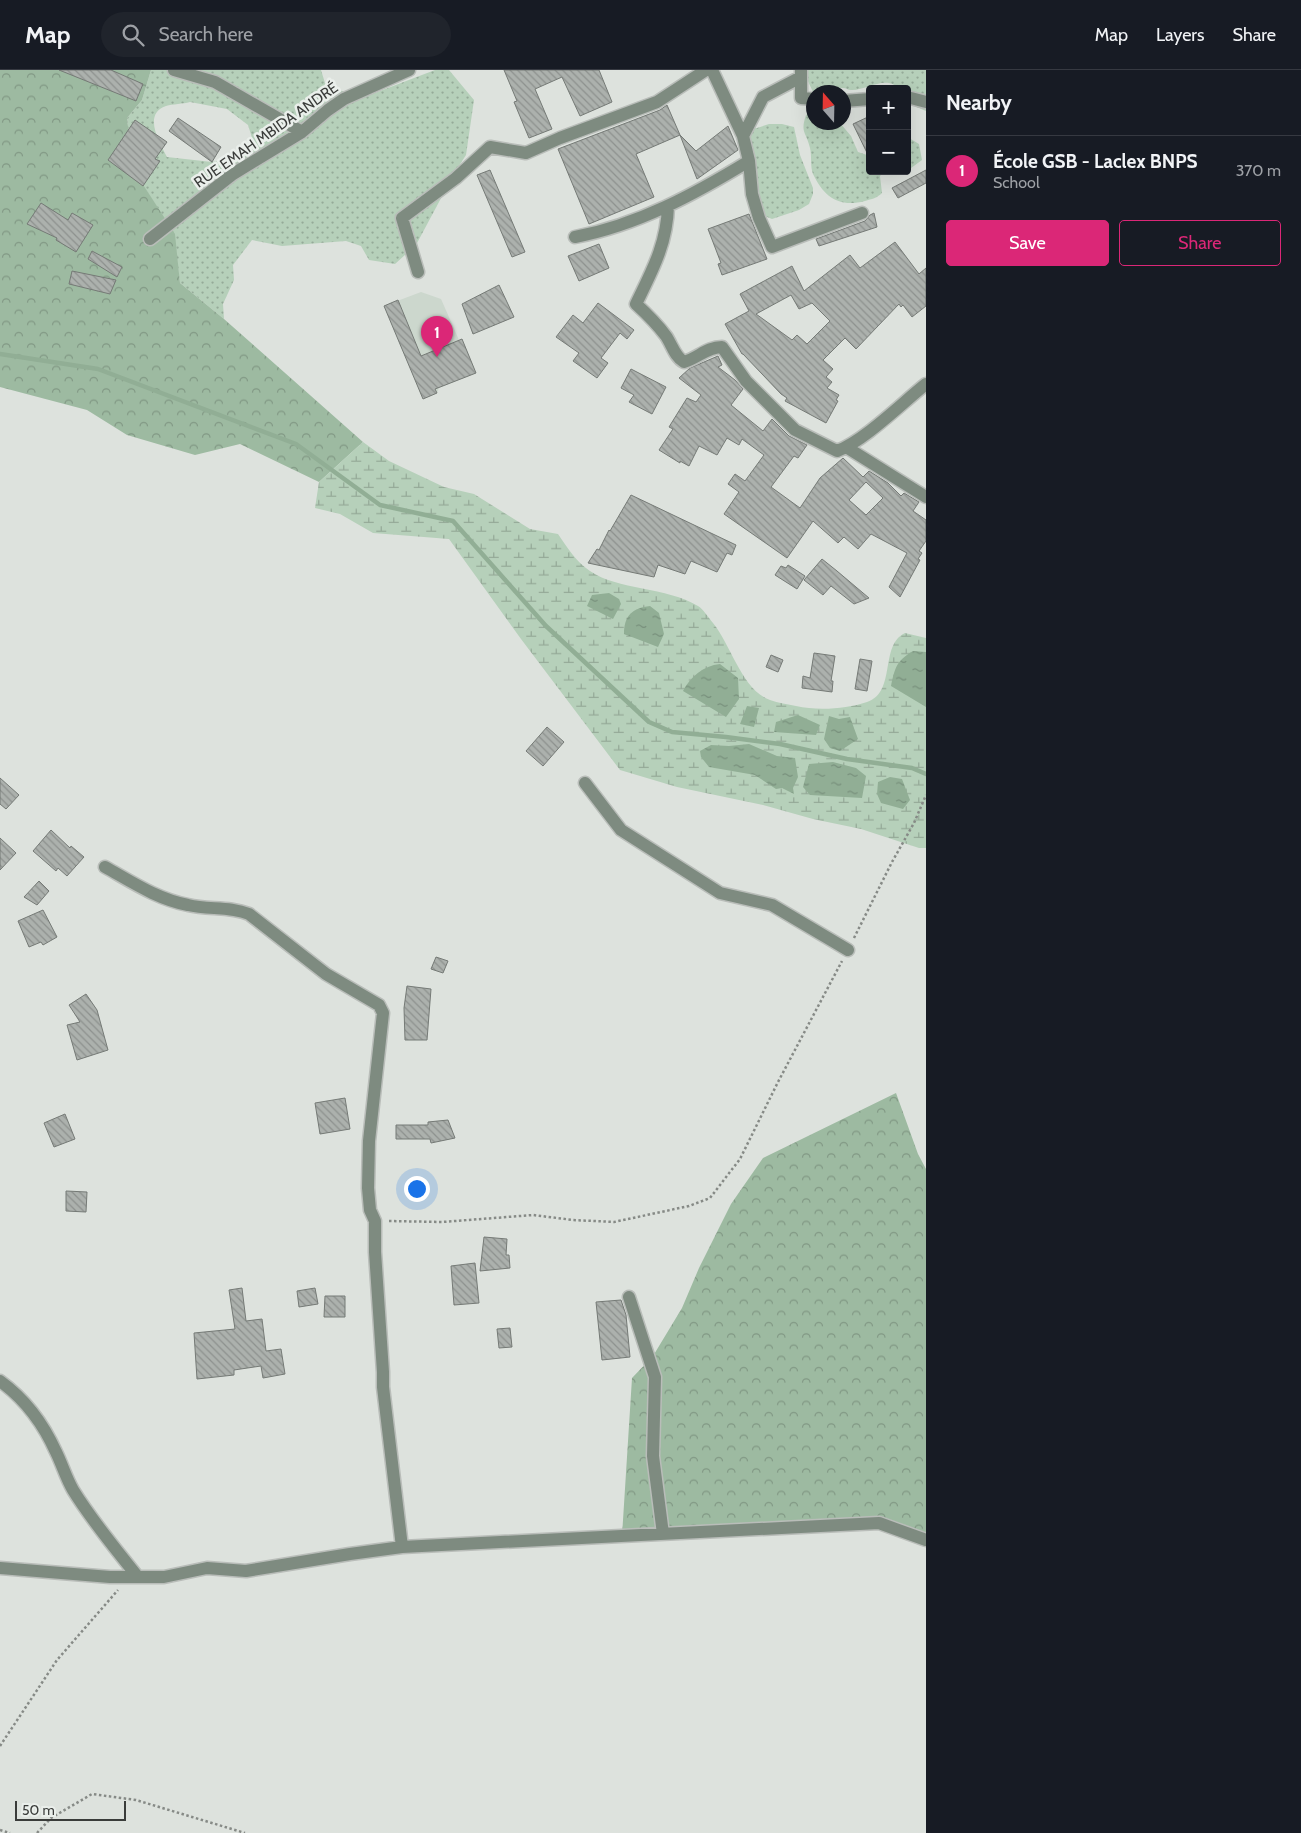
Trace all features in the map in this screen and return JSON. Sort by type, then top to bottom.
[{"type":"street","points":[[174,70],[215,82],[302,132]]},
{"type":"street","name":"RUE EMAH MBIDA ANDRÉ","points":[[150,238],[234,174],[302,132],[344,99],[409,70]]},
{"type":"street","points":[[418,272],[402,218],[456,178],[490,147],[526,153],[560,138],[657,102],[706,70]]},
{"type":"street","points":[[712,70],[743,136],[749,161],[752,194],[759,218],[772,247],[862,213]]},
{"type":"street","points":[[743,136],[763,97],[801,73]]},
{"type":"street","points":[[801,73],[801,98],[806,99]]},
{"type":"street","points":[[851,100],[866,99]]},
{"type":"street","points":[[911,99],[926,102]]},
{"type":"street","points":[[575,237],[631,220],[668,206],[706,188],[749,161]]},
{"type":"street","points":[[668,206],[664,240],[658,259],[636,304],[651,318],[666,337],[679,359],[684,362],[715,347],[722,347],[746,381],[795,430],[836,451],[846,447],[862,436],[926,384]]},
{"type":"street","points":[[846,447],[926,497]]},
{"type":"street","points":[[585,783],[621,830],[720,893],[772,905],[848,950]]},
{"type":"street","points":[[105,867],[168,901],[191,906],[237,909],[249,914],[326,974],[379,1005],[383,1013],[369,1140],[370,1210],[375,1221],[375,1252],[383,1372],[382,1387],[402,1547]]},
{"type":"street","points":[[628,1296],[655,1377],[653,1456],[663,1534]]},
{"type":"street","points":[[0,1380],[15,1392],[32,1410],[56,1450],[72,1488],[89,1514],[137,1576]]},
{"type":"street","points":[[0,1568],[67,1574],[164,1577],[207,1568],[246,1571],[402,1547],[813,1528],[879,1523],[926,1540]]},
{"type":"path","points":[[375,1221],[442,1222],[533,1215],[573,1220],[614,1222],[676,1209],[710,1198],[740,1159],[778,1082],[914,823],[926,794]]},
{"type":"path","points":[[0,1746],[57,1660],[116,1591],[137,1576]]},
{"type":"path","points":[[37,1833],[51,1818],[92,1794],[136,1800],[245,1833]]},
{"type":"path","points":[[0,1830],[10,1833]]},
{"type":"shaded area","points":[[421,292],[441,299],[459,340],[462,339],[476,373],[439,388],[437,393],[423,399],[384,306]]},
{"type":"green space","points":[[0,70],[151,70],[142,100],[127,118],[133,169],[175,234],[180,283],[224,319],[363,442],[319,482],[240,444],[195,455],[127,435],[87,410],[0,387]]},
{"type":"green space","points":[[151,70],[321,70],[325,83],[359,99],[435,70],[449,70],[474,100],[466,155],[416,245],[395,264],[369,260],[361,246],[346,241],[282,246],[252,240],[233,265],[234,280],[223,304],[224,319],[180,283],[174,234],[133,169],[127,118],[142,100]],"holes":[[[190,102],[227,109],[248,125],[254,144],[250,155],[212,162],[167,157],[155,129],[155,115],[159,110],[166,106]]]},
{"type":"green space","points":[[805,70],[926,70],[926,111],[911,104],[911,85],[882,83],[866,85],[866,87],[851,90],[851,85],[810,85]]},
{"type":"green space","points":[[806,115],[806,130],[846,130],[851,136],[858,152],[866,155],[866,175],[881,175],[882,193],[874,198],[856,203],[840,202],[827,194],[817,182],[812,171],[811,151],[804,132]]},
{"type":"green space","points":[[769,124],[782,124],[794,127],[800,155],[813,188],[809,204],[799,210],[772,219],[762,215],[746,129]]},
{"type":"green space","points":[[911,139],[919,144],[922,160],[911,168]]},
{"type":"green space","points":[[363,442],[389,461],[444,487],[474,494],[530,529],[558,534],[580,563],[601,577],[614,582],[672,595],[698,606],[706,613],[719,632],[744,677],[760,695],[770,700],[805,708],[823,709],[841,708],[867,702],[876,697],[882,689],[892,647],[897,639],[905,633],[926,638],[926,848],[919,848],[861,829],[813,819],[763,805],[677,787],[620,770],[521,639],[449,539],[373,533],[340,514],[315,508],[319,482]]},
{"type":"green space","points":[[896,1093],[918,1154],[926,1169],[926,1542],[881,1524],[818,1520],[622,1536],[632,1378],[653,1356],[682,1308],[699,1268],[731,1204],[763,1158]]},
{"type":"water","points":[[609,593],[619,599],[621,604],[613,619],[587,606],[592,595]]},
{"type":"water","points":[[650,606],[659,613],[664,634],[658,647],[624,634],[627,618],[630,614],[638,609]]},
{"type":"water","points":[[913,651],[926,652],[926,707],[891,686],[897,666],[903,658]]},
{"type":"water","points":[[720,664],[738,678],[739,699],[726,717],[683,691],[690,681],[703,669]]},
{"type":"water","points":[[747,706],[759,708],[754,727],[740,724]]},
{"type":"water","points":[[798,715],[820,725],[816,735],[774,732],[776,722]]},
{"type":"water","points":[[829,716],[839,719],[850,717],[858,739],[840,751],[830,748],[824,739]]},
{"type":"water","points":[[749,744],[777,756],[795,758],[798,777],[793,788],[794,794],[782,788],[776,789],[755,775],[709,767],[701,757],[700,751],[711,745]]},
{"type":"water","points":[[833,762],[856,768],[866,776],[862,798],[810,795],[803,787],[809,764]]},
{"type":"water","points":[[890,777],[902,779],[910,800],[903,809],[881,803],[877,794],[878,782]]},
{"type":"building","points":[[59,70],[111,70],[143,84],[136,101]]},
{"type":"building","points":[[504,70],[599,70],[612,102],[580,116],[562,77],[535,89],[552,129],[529,138],[514,102],[517,101]]},
{"type":"building","points":[[667,105],[680,135],[636,154],[654,197],[589,224],[558,149],[660,110]]},
{"type":"building","points":[[178,118],[221,147],[212,162],[169,131]]},
{"type":"building","points":[[866,118],[866,151],[853,124]]},
{"type":"building","points":[[135,120],[167,142],[155,159],[160,161],[143,186],[108,160]]},
{"type":"building","points":[[728,126],[738,150],[697,179],[680,135],[696,151]]},
{"type":"building","points":[[490,170],[525,252],[512,257],[477,175]]},
{"type":"building","points":[[926,170],[926,183],[898,198],[892,188]]},
{"type":"building","points":[[41,203],[68,220],[72,213],[93,225],[76,252],[56,240],[57,238],[27,224]]},
{"type":"building","points":[[874,213],[877,227],[819,246],[816,239],[865,221]]},
{"type":"building","points":[[749,214],[767,259],[722,275],[718,264],[721,263],[708,229]]},
{"type":"building","points":[[895,242],[919,274],[926,268],[926,306],[912,317],[903,305],[901,307],[899,304],[856,349],[845,338],[823,360],[833,369],[826,377],[832,382],[827,388],[839,395],[836,400],[838,401],[826,423],[785,401],[787,398],[742,354],[725,324],[749,311],[740,294],[792,266],[804,291],[850,255],[860,268]],"holes":[[[791,295],[799,309],[812,303],[830,321],[807,344],[797,335],[792,340],[756,314]]]},
{"type":"building","points":[[599,244],[609,268],[579,281],[568,256]]},
{"type":"building","points":[[92,251],[122,267],[117,277],[88,259]]},
{"type":"building","points":[[72,271],[116,280],[110,294],[69,284]]},
{"type":"building","points":[[499,285],[514,317],[473,334],[462,304]]},
{"type":"building","points":[[398,300],[421,356],[462,339],[476,373],[435,389],[437,393],[423,399],[384,306]]},
{"type":"building","points":[[598,303],[634,330],[627,339],[620,333],[601,358],[608,363],[597,378],[573,361],[579,353],[556,337],[573,315],[583,323]]},
{"type":"building","points":[[718,356],[722,365],[718,367],[743,389],[731,405],[763,431],[772,419],[789,436],[807,445],[798,458],[794,456],[771,487],[800,508],[820,478],[843,458],[863,477],[869,471],[888,483],[901,496],[904,493],[919,502],[913,511],[926,520],[926,541],[919,551],[922,553],[918,559],[920,560],[900,597],[889,587],[907,553],[871,534],[858,549],[844,537],[838,543],[813,521],[787,558],[724,514],[739,492],[728,484],[735,474],[745,481],[764,455],[742,439],[739,445],[727,438],[717,455],[699,446],[689,466],[680,461],[680,463],[659,450],[673,429],[669,427],[687,398],[696,402],[701,395],[679,378],[690,368]],"holes":[[[866,482],[883,498],[866,515],[849,500]]]},
{"type":"building","points":[[631,369],[666,387],[652,414],[629,402],[634,395],[621,388]]},
{"type":"building","points":[[631,495],[736,545],[732,555],[727,553],[717,572],[691,561],[685,574],[658,565],[654,577],[588,563],[597,549],[599,550]]},
{"type":"building","points":[[822,559],[869,598],[854,604],[831,586],[823,595],[804,580]]},
{"type":"building","points":[[788,565],[805,576],[797,589],[775,575],[781,566],[786,568]]},
{"type":"building","points":[[814,653],[835,656],[831,681],[833,681],[832,692],[802,688],[803,676],[810,678]]},
{"type":"building","points":[[771,655],[783,660],[778,672],[766,667]]},
{"type":"building","points":[[860,659],[872,661],[867,691],[855,689]]},
{"type":"building","points":[[547,727],[564,742],[543,766],[526,751]]},
{"type":"building","points":[[0,778],[19,795],[6,809],[0,804]]},
{"type":"building","points":[[51,830],[70,848],[71,846],[84,857],[67,876],[58,868],[56,871],[33,851]]},
{"type":"building","points":[[0,838],[16,853],[0,870]]},
{"type":"building","points":[[39,881],[49,891],[37,905],[24,897]]},
{"type":"building","points":[[43,910],[57,937],[43,945],[41,942],[29,947],[18,921]]},
{"type":"building","points":[[436,957],[448,961],[443,973],[431,969]]},
{"type":"building","points":[[407,986],[431,989],[427,1040],[405,1040],[404,1008]]},
{"type":"building","points":[[86,994],[97,1010],[108,1050],[77,1060],[67,1025],[80,1022],[69,1005]]},
{"type":"building","points":[[345,1098],[350,1129],[320,1134],[315,1103]]},
{"type":"building","points":[[65,1114],[75,1139],[54,1147],[44,1123]]},
{"type":"building","points":[[448,1120],[455,1138],[431,1143],[430,1139],[396,1139],[396,1125],[428,1125],[428,1122]]},
{"type":"building","points":[[66,1191],[87,1192],[86,1212],[66,1211]]},
{"type":"building","points":[[484,1237],[507,1239],[506,1255],[509,1255],[510,1268],[480,1271]]},
{"type":"building","points":[[475,1263],[479,1303],[454,1305],[451,1266]]},
{"type":"building","points":[[242,1288],[246,1321],[262,1319],[266,1351],[281,1349],[285,1374],[263,1378],[261,1366],[234,1370],[234,1375],[197,1379],[194,1333],[235,1329],[229,1290]]},
{"type":"building","points":[[315,1288],[318,1304],[299,1307],[297,1291]]},
{"type":"building","points":[[325,1296],[345,1296],[345,1317],[324,1317]]},
{"type":"building","points":[[621,1300],[626,1315],[630,1357],[602,1360],[596,1302]]},
{"type":"building","points":[[510,1328],[512,1347],[499,1348],[497,1329]]},
{"type":"waterway","points":[[0,354],[98,369],[296,444],[380,505],[453,521],[546,626],[649,722],[672,732],[780,744],[847,759],[912,768],[926,774]]},
{"type":"place","name":"École GSB - Laclex BNPS","points":[[437,357]]}]
